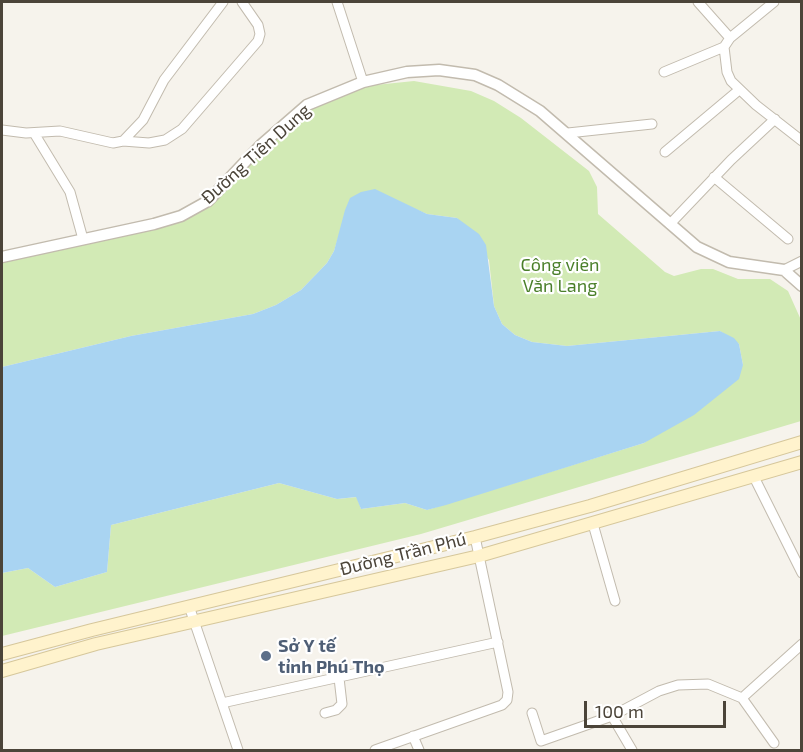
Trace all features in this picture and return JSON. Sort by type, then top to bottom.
[{"type":"main road","name":"Đường Trần Phú","points":[[2,654],[475,537],[590,506],[801,442]]},
{"type":"main road","name":"Đường Trần Phú","points":[[2,671],[96,644],[479,556],[801,462]]},
{"type":"street","points":[[123,141],[143,120],[164,80],[223,2]]},
{"type":"street","points":[[2,130],[34,133],[60,131],[113,143],[123,141],[149,143],[165,140],[182,129],[258,40],[260,34],[258,25],[242,2]]},
{"type":"street","points":[[337,2],[363,82]]},
{"type":"street","points":[[698,2],[730,38]]},
{"type":"street","points":[[664,72],[724,47],[730,38],[774,2]]},
{"type":"street","points":[[724,47],[727,72],[739,90],[801,141]]},
{"type":"street","name":"Đường Tiên Dung","points":[[2,257],[181,216],[208,201],[261,145],[307,105],[363,82],[424,70],[460,71],[475,75],[521,99],[568,133],[697,247],[729,262],[784,270]]},
{"type":"street","points":[[665,152],[739,90]]},
{"type":"street","points":[[670,225],[714,177],[775,119]]},
{"type":"street","points":[[568,133],[652,124]]},
{"type":"street","points":[[34,133],[70,192],[83,239]]},
{"type":"street","points":[[714,177],[788,239]]},
{"type":"street","points":[[801,261],[784,270],[801,286]]},
{"type":"street","points":[[754,477],[801,573]]},
{"type":"street","points":[[593,524],[615,602]]},
{"type":"street","points":[[375,750],[502,705],[507,700],[508,692],[475,537]]},
{"type":"street","points":[[189,606],[237,750]]},
{"type":"street","points":[[222,704],[498,642]]},
{"type":"street","points":[[742,698],[801,644]]},
{"type":"street","points":[[325,714],[336,710],[342,704],[339,678]]},
{"type":"street","points":[[532,713],[542,746],[612,716],[652,694],[678,685],[708,684],[742,698],[774,743]]},
{"type":"street","points":[[612,716],[632,750]]},
{"type":"street","points":[[413,736],[419,750]]},
{"type":"green space","name":"Công viên Văn Lang","points":[[414,81],[471,91],[494,101],[521,118],[589,171],[597,187],[598,214],[665,272],[674,276],[701,269],[713,269],[738,279],[770,279],[788,291],[801,320],[801,421],[421,534],[2,636],[2,573],[28,568],[55,587],[107,572],[111,525],[279,483],[337,499],[357,497],[361,509],[405,503],[427,510],[644,443],[743,365],[739,344],[720,331],[567,346],[532,342],[515,335],[502,324],[494,306],[489,260],[457,218],[427,214],[401,203],[342,225],[334,251],[327,263],[301,290],[276,305],[253,314],[131,336],[2,367],[2,260],[182,218],[307,109],[356,87]]},
{"type":"water","points":[[375,189],[427,214],[457,218],[479,234],[486,245],[494,306],[502,324],[515,335],[532,342],[567,346],[720,331],[734,338],[739,344],[743,365],[739,379],[694,415],[644,443],[446,505],[427,510],[405,503],[361,509],[356,497],[337,499],[279,483],[111,525],[107,572],[55,587],[28,568],[2,573],[2,367],[131,336],[253,314],[276,305],[301,290],[327,263],[334,251],[350,198],[361,192]]},
{"type":"place","name":"Sở Y tế tỉnh Phú Thọ","points":[[266,656]]}]
